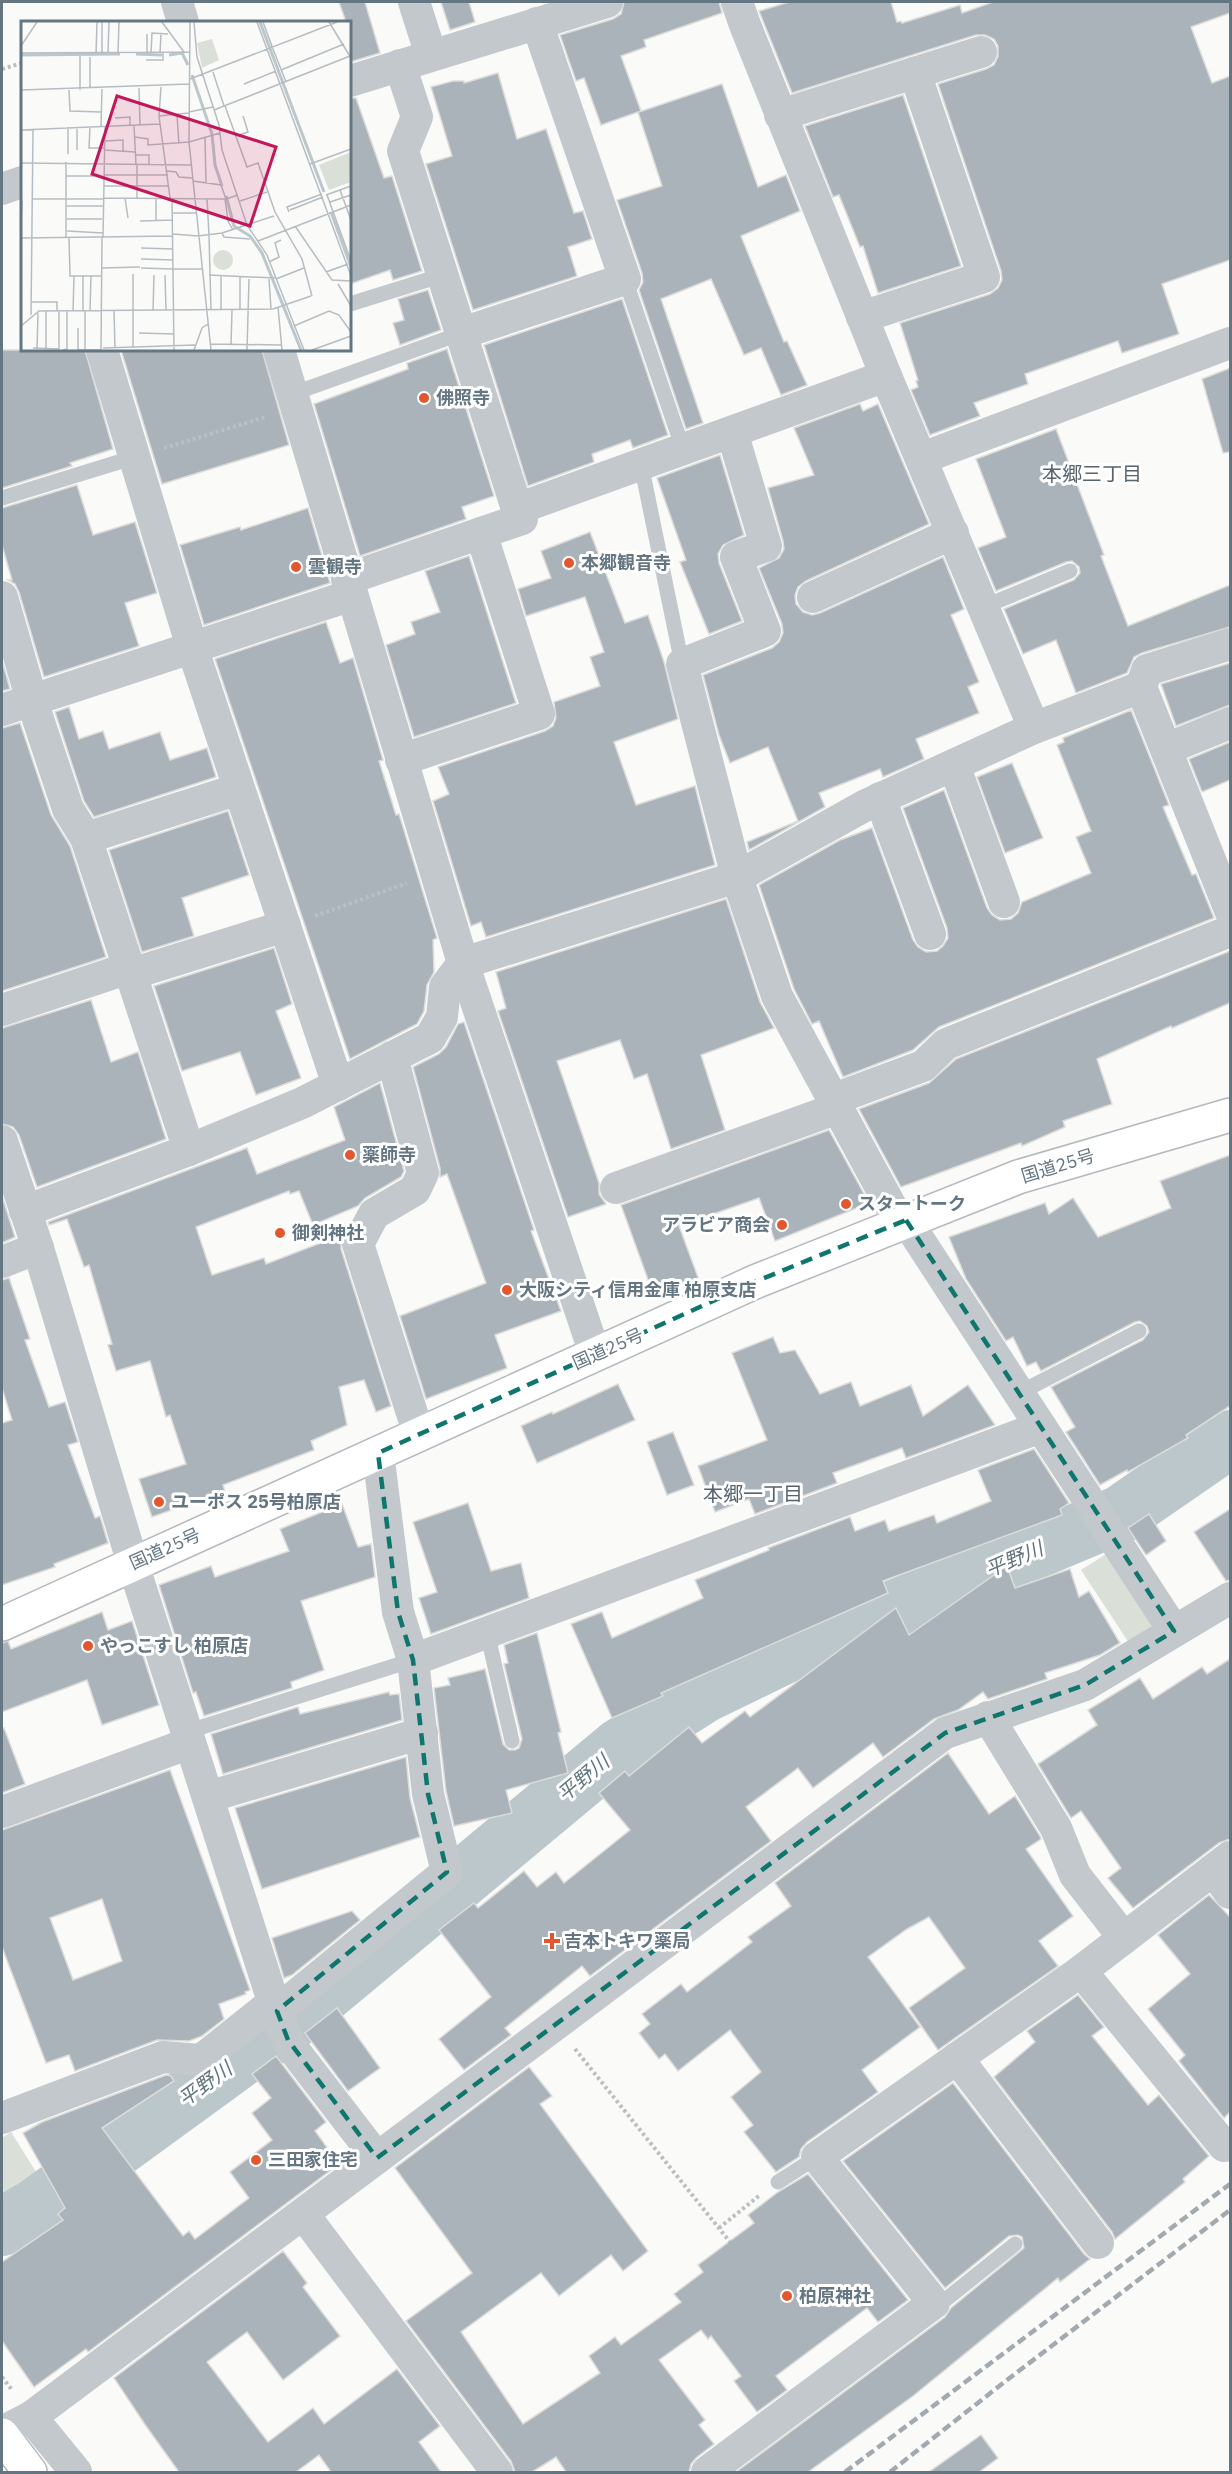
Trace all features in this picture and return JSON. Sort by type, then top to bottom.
[{"type":"highway","name":"国道25号","points":[[2,1624],[757,1281],[1018,1177],[1230,1114]]},
{"type":"highway","points":[[2,2433],[30,2472]]},
{"type":"street","points":[[177,2],[183,21]]},
{"type":"street","points":[[414,2],[431,55]]},
{"type":"street","points":[[351,81],[549,14],[607,2]]},
{"type":"street","points":[[737,2],[780,115],[886,376],[1034,729]]},
{"type":"street","points":[[462,333],[625,279],[549,14]]},
{"type":"street","points":[[780,115],[981,52]]},
{"type":"street","points":[[2,710],[192,647],[522,519],[403,151],[417,117],[400,65]]},
{"type":"street","points":[[862,317],[984,277],[915,73]]},
{"type":"street","points":[[2,189],[21,182]]},
{"type":"street","points":[[922,458],[1230,343]]},
{"type":"street","points":[[102,351],[192,647],[338,1085]]},
{"type":"street","points":[[279,351],[463,963],[595,1354]]},
{"type":"street","points":[[517,509],[886,376]]},
{"type":"street","points":[[732,432],[766,546],[736,557],[765,631],[682,664],[737,877],[777,996],[903,1221],[1019,1393],[1174,1631]]},
{"type":"street","points":[[402,760],[539,714],[481,533]]},
{"type":"street","points":[[813,597],[953,533]]},
{"type":"street","points":[[2,597],[32,701],[68,809],[86,838],[189,1150]]},
{"type":"street","points":[[1230,644],[1147,670],[1141,687],[1230,910]]},
{"type":"street","points":[[25,1210],[189,1150],[302,1102],[429,1038],[442,1017],[445,987],[463,963],[737,877],[880,798],[1034,729],[1141,687]]},
{"type":"street","points":[[1166,749],[1230,723]]},
{"type":"street","points":[[954,765],[1004,902]]},
{"type":"street","points":[[86,838],[239,789]]},
{"type":"street","points":[[880,798],[930,933]]},
{"type":"street","points":[[2,1010],[285,926]]},
{"type":"street","points":[[616,1188],[836,1104],[923,1066],[946,1044],[1230,931]]},
{"type":"street","points":[[392,1057],[423,1173],[415,1190],[375,1214],[358,1244],[418,1435]]},
{"type":"street","points":[[2,1141],[38,1248],[133,1564],[279,2017],[377,2158]]},
{"type":"street","points":[[2,1262],[38,1248]]},
{"type":"street","points":[[413,1660],[1041,1427]]},
{"type":"street","points":[[2,2118],[163,2057],[201,2060],[279,2017],[447,1872],[428,1794],[413,1660],[398,1612],[378,1453]]},
{"type":"street","points":[[2,2433],[31,2417],[304,2215],[945,1733],[1085,1685],[1230,1598]]},
{"type":"street","points":[[988,1717],[1056,1828],[1075,1875],[1124,1938]]},
{"type":"street","points":[[208,1797],[422,1733]]},
{"type":"street","points":[[2,1812],[188,1737]]},
{"type":"street","points":[[707,2472],[934,2303],[818,2157],[1081,1971],[1124,1938],[1225,1873]]},
{"type":"street","points":[[1081,1971],[1224,2146]]},
{"type":"street","points":[[957,2058],[1098,2243]]},
{"type":"street","points":[[304,2215],[497,2472]]},
{"type":"street","points":[[31,2417],[76,2472]]},
{"type":"street","points":[[2,2441],[9,2472]]},
{"type":"lane","points":[[351,304],[443,274]]},
{"type":"lane","points":[[625,279],[683,449]]},
{"type":"lane","points":[[294,401],[462,333]]},
{"type":"lane","points":[[2,498],[135,457]]},
{"type":"lane","points":[[641,464],[682,664]]},
{"type":"lane","points":[[983,607],[1070,571]]},
{"type":"lane","points":[[1019,1393],[1139,1331]]},
{"type":"lane","points":[[487,1632],[512,1741]]},
{"type":"lane","points":[[188,1737],[413,1660]]},
{"type":"lane","points":[[778,2182],[818,2157]]},
{"type":"lane","points":[[934,2303],[944,2301],[1015,2244]]},
{"type":"path","points":[[2,69],[21,63]]},
{"type":"path","points":[[135,457],[294,401]]},
{"type":"path","points":[[285,926],[436,873]]},
{"type":"path","points":[[555,2025],[730,2242]]},
{"type":"path","points":[[719,2228],[778,2182]]},
{"type":"highlighted area","points":[[906,1220],[1174,1631],[1085,1685],[945,1733],[377,2158],[288,2040],[277,2011],[447,1872],[428,1794],[413,1660],[398,1612],[378,1453],[757,1281]]},
{"type":"shaded area","points":[[1111,1551],[1160,1627],[1131,1646],[1081,1570]]},
{"type":"shaded area","points":[[11,2132],[41,2180],[2,2203],[2,2138]]},
{"type":"building","points":[[339,2],[365,2],[380,53],[351,62],[351,21],[346,21]]},
{"type":"building","points":[[441,2],[469,2],[475,22],[450,30]]},
{"type":"building","points":[[624,2],[719,2],[722,13],[644,40],[646,47],[621,56],[641,111],[639,112],[722,84],[758,187],[786,175],[800,211],[741,236],[784,342],[787,341],[807,385],[781,395],[761,348],[744,355],[711,279],[661,299],[703,423],[686,429],[639,290],[643,282],[642,273],[617,200],[662,186],[638,112],[601,125],[584,78],[576,81],[560,35],[613,19],[621,14]]},
{"type":"building","points":[[789,2],[891,2],[897,22],[902,23],[960,5],[962,13],[993,2],[1230,2],[1230,13],[1191,27],[1212,83],[1230,76],[1230,260],[1162,284],[1179,334],[1122,353],[1118,341],[1025,374],[1028,384],[974,403],[980,416],[930,435],[911,390],[918,387],[916,381],[918,380],[900,323],[990,294],[998,288],[1002,280],[1001,271],[938,84],[994,65],[998,56],[998,46],[994,39],[985,35],[976,35],[792,93],[759,11]]},
{"type":"building","points":[[498,73],[517,139],[546,129],[574,213],[583,211],[592,239],[568,247],[577,276],[473,310],[426,164],[452,156],[431,87],[453,81],[464,81],[464,83]]},
{"type":"building","points":[[903,95],[961,266],[878,293],[863,246],[860,247],[839,195],[833,197],[805,126]]},
{"type":"building","points":[[351,98],[356,98],[384,178],[392,176],[422,271],[393,280],[390,270],[351,284]]},
{"type":"building","points":[[428,290],[441,330],[400,345],[393,323],[404,320],[398,299]]},
{"type":"building","points":[[622,299],[668,435],[633,448],[630,440],[592,454],[594,462],[528,486],[484,345]]},
{"type":"building","points":[[447,349],[494,496],[462,507],[466,519],[360,556],[314,404],[408,369],[407,363]]},
{"type":"building","points":[[2,350],[85,351],[113,449],[70,463],[72,466],[2,488]]},
{"type":"building","points":[[121,351],[262,351],[289,445],[162,484]]},
{"type":"building","points":[[1230,368],[1230,452],[1223,453],[1202,379]]},
{"type":"building","points":[[860,404],[863,411],[878,404],[929,524],[806,581],[798,587],[795,595],[796,604],[803,612],[812,615],[820,613],[943,557],[964,609],[951,615],[979,682],[968,687],[979,713],[916,739],[924,759],[883,777],[880,769],[819,793],[825,807],[749,850],[747,842],[798,821],[768,747],[730,763],[719,735],[703,675],[772,648],[779,642],[783,633],[782,624],[759,568],[779,558],[784,549],[768,488],[814,475],[794,428]]},
{"type":"building","points":[[1056,429],[1104,555],[1101,556],[1128,626],[1230,585],[1230,627],[1142,653],[1134,657],[1127,673],[1076,693],[1056,640],[1023,654],[1004,609],[1074,580],[1080,573],[1079,567],[1072,561],[1066,562],[996,591],[978,548],[1006,537],[976,459]]},
{"type":"building","points":[[720,455],[744,535],[723,545],[718,554],[719,563],[742,621],[709,634],[680,562],[686,560],[657,478]]},
{"type":"building","points":[[77,485],[93,535],[135,522],[157,593],[125,603],[139,646],[44,677],[19,592],[15,584],[8,580],[12,580],[2,545],[2,508]]},
{"type":"building","points":[[308,508],[330,583],[204,625],[180,545],[240,527],[241,530]]},
{"type":"building","points":[[590,532],[625,623],[648,615],[664,662],[678,719],[614,742],[636,805],[695,786],[715,865],[486,937],[481,922],[471,926],[433,801],[449,794],[438,767],[545,731],[553,726],[556,718],[554,702],[600,686],[590,657],[604,652],[585,597],[526,616],[518,589],[551,578],[541,551]]},
{"type":"building","points":[[469,556],[516,703],[414,737],[386,645],[415,634],[411,622],[440,612],[425,571]]},
{"type":"building","points":[[326,622],[340,663],[353,658],[383,760],[379,761],[396,815],[399,814],[437,938],[433,940],[434,972],[427,985],[424,1011],[417,1024],[350,1059],[215,659]]},
{"type":"building","points":[[2,660],[10,689],[2,691]]},
{"type":"building","points":[[1230,663],[1230,705],[1176,726],[1161,684]]},
{"type":"building","points":[[69,707],[79,739],[103,731],[109,749],[160,732],[170,760],[207,748],[216,777],[94,817],[84,801],[55,712]]},
{"type":"building","points":[[1131,710],[1169,805],[1163,807],[1192,875],[1196,874],[1214,918],[939,1027],[913,1050],[843,1077],[819,1021],[812,1024],[794,989],[759,885],[840,840],[872,828],[913,940],[926,952],[937,951],[948,938],[947,928],[903,808],[944,790],[987,908],[1000,920],[1011,919],[1018,913],[1022,902],[1091,873],[1076,837],[1091,831],[1057,745],[1064,742],[1063,738]]},
{"type":"building","points":[[20,723],[51,815],[70,846],[106,957],[2,991],[2,728]]},
{"type":"building","points":[[1230,742],[1230,780],[1202,792],[1189,759]]},
{"type":"building","points":[[1012,763],[1043,838],[1005,853],[977,777]]},
{"type":"building","points":[[228,811],[249,875],[182,898],[194,936],[142,952],[109,850]]},
{"type":"building","points":[[726,899],[760,1002],[774,1028],[701,1055],[725,1130],[671,1149],[647,1074],[634,1079],[620,1040],[557,1061],[599,1183],[599,1194],[606,1204],[568,1217],[498,1011],[506,1008],[496,972]]},
{"type":"building","points":[[274,948],[292,1004],[276,1011],[301,1078],[256,1095],[240,1052],[182,1071],[154,986]]},
{"type":"building","points":[[1230,951],[1230,1003],[1097,1059],[1112,1104],[1063,1121],[1065,1127],[1022,1146],[1021,1143],[901,1187],[859,1109],[929,1083],[956,1059]]},
{"type":"building","points":[[91,1000],[111,1062],[138,1052],[166,1139],[37,1187],[19,1135],[13,1127],[2,1124],[2,1028]]},
{"type":"building","points":[[464,1022],[534,1230],[531,1231],[561,1311],[495,1335],[507,1368],[426,1399],[400,1316],[486,1283],[447,1174],[440,1177],[440,1168],[413,1067],[439,1054],[446,1047],[458,1024]]},
{"type":"building","points":[[380,1083],[404,1171],[401,1177],[365,1198],[358,1206],[313,1225],[299,1191],[290,1194],[289,1191],[196,1227],[212,1275],[264,1258],[266,1264],[341,1235],[341,1249],[391,1406],[376,1412],[364,1380],[339,1387],[347,1425],[311,1441],[314,1450],[223,1485],[225,1491],[152,1517],[139,1479],[186,1464],[170,1415],[166,1417],[150,1361],[116,1371],[108,1345],[112,1344],[89,1265],[84,1267],[67,1219],[49,1225],[48,1222],[247,1148],[257,1174],[345,1140],[334,1107]]},
{"type":"building","points":[[829,1130],[869,1203],[775,1241],[759,1198],[679,1226],[699,1280],[654,1296],[621,1205]]},
{"type":"building","points":[[1230,1155],[1230,1406],[1186,1435],[1188,1438],[1100,1485],[1066,1432],[1075,1427],[1051,1387],[1143,1340],[1149,1332],[1147,1326],[1140,1321],[1135,1322],[1041,1371],[1036,1362],[1027,1366],[1013,1337],[1006,1341],[966,1279],[949,1237],[1045,1203],[1049,1214],[1073,1198],[1098,1237],[1171,1208],[1160,1181]]},
{"type":"building","points":[[2,1196],[15,1237],[2,1243]]},
{"type":"building","points":[[9,1278],[30,1339],[25,1340],[49,1407],[65,1402],[78,1442],[68,1445],[95,1518],[100,1516],[108,1543],[54,1564],[55,1567],[2,1585],[2,1423],[12,1420],[2,1388],[2,1280]]},
{"type":"building","points":[[773,1337],[780,1353],[795,1350],[820,1394],[851,1382],[860,1406],[911,1385],[923,1416],[968,1385],[995,1425],[906,1458],[902,1448],[833,1473],[837,1483],[755,1514],[749,1499],[715,1512],[698,1466],[767,1440],[732,1353]]},
{"type":"building","points":[[618,1384],[635,1420],[537,1463],[521,1426]]},
{"type":"building","points":[[673,1432],[694,1485],[667,1495],[647,1442]]},
{"type":"building","points":[[1034,1449],[1069,1503],[1060,1509],[1062,1515],[883,1581],[888,1593],[661,1693],[663,1696],[612,1718],[571,1624],[602,1612],[612,1638],[703,1598],[695,1580],[769,1550],[768,1548],[850,1517],[855,1531],[885,1520],[889,1531],[934,1515],[937,1523],[991,1501],[978,1470]]},
{"type":"building","points":[[468,1503],[491,1571],[521,1563],[529,1598],[431,1634],[419,1598],[437,1592],[413,1522]]},
{"type":"building","points":[[342,1504],[358,1547],[371,1544],[375,1577],[301,1601],[324,1670],[291,1682],[292,1688],[204,1716],[196,1692],[193,1693],[159,1585],[211,1566],[215,1577],[289,1551],[280,1529]]},
{"type":"building","points":[[1230,1509],[1230,1580],[1226,1581],[1194,1532]]},
{"type":"building","points":[[1149,1514],[1166,1541],[1146,1555],[1128,1528]]},
{"type":"building","points":[[1007,1566],[1015,1588],[1070,1569],[1079,1597],[1089,1591],[1120,1643],[1100,1655],[1045,1673],[1047,1679],[988,1699],[983,1692],[958,1710],[934,1719],[883,1757],[873,1743],[813,1788],[798,1768],[746,1807],[771,1841],[590,1976],[582,1966],[505,2028],[511,2035],[464,2070],[439,2039],[491,1997],[439,1930],[474,1903],[478,1908],[524,1871],[537,1887],[556,1872],[564,1883],[630,1830],[599,1793],[625,1771],[629,1776],[689,1727],[702,1743],[745,1711],[750,1717],[896,1608],[909,1635]]},
{"type":"building","points":[[102,1612],[108,1630],[132,1621],[159,1705],[102,1725],[87,1680],[2,1712],[2,1643],[8,1641],[11,1649]]},
{"type":"building","points":[[537,1633],[561,1732],[558,1733],[568,1773],[506,1790],[512,1813],[454,1826],[446,1791],[434,1688],[450,1685],[448,1678],[485,1669],[503,1744],[509,1750],[519,1748],[522,1739],[504,1664],[508,1663],[504,1645]]},
{"type":"building","points":[[1230,1659],[1230,1839],[1219,1843],[1133,1908],[1108,1878],[1121,1868],[1081,1811],[1071,1818],[1038,1764],[1097,1725],[1088,1710],[1140,1678],[1153,1699],[1202,1667],[1207,1674]]},
{"type":"building","points":[[389,1692],[390,1695],[399,1694],[402,1720],[223,1774],[211,1734],[298,1707],[300,1714]]},
{"type":"building","points":[[4,1728],[25,1784],[2,1793],[2,1729]]},
{"type":"building","points":[[948,1753],[989,1814],[1015,1796],[1040,1836],[1041,1839],[1026,1849],[1073,1916],[1039,1941],[1058,1966],[938,2050],[909,2008],[965,1968],[929,1917],[907,1929],[868,1957],[920,2027],[862,2070],[878,2092],[807,2142],[801,2149],[799,2157],[776,2172],[744,2132],[753,2125],[731,2097],[761,2072],[730,2030],[678,2071],[665,2054],[659,2059],[639,2033],[650,2024],[642,2014],[681,1984],[687,1992],[752,1942],[748,1937],[791,1906],[775,1883]]},
{"type":"building","points":[[406,1757],[410,1798],[420,1837],[262,1889],[235,1808]]},
{"type":"building","points":[[170,1770],[250,1990],[245,1992],[246,1994],[219,2004],[224,2019],[202,2036],[189,2041],[157,2040],[75,2071],[69,2055],[46,2063],[2,1947],[2,1830]],"holes":[[[102,1899],[122,1961],[73,1980],[50,1918]]]},
{"type":"building","points":[[1209,1895],[1230,1917],[1230,2112],[1224,2118],[1179,2061],[1185,2055],[1148,2009],[1190,1974],[1158,1935]]},
{"type":"building","points":[[352,1911],[360,1920],[292,1975],[284,1978],[272,1938]]},
{"type":"building","points":[[1078,1995],[1104,2027],[1092,2036],[1148,2105],[1159,2095],[1209,2156],[1183,2179],[1185,2182],[1115,2239],[994,2077],[1035,2042],[1027,2031]]},
{"type":"building","points":[[337,2008],[380,2068],[348,2091],[305,2033]]},
{"type":"building","points":[[276,2056],[326,2122],[315,2131],[339,2164],[88,2352],[86,2349],[34,2387],[2,2341],[2,2262],[63,2220],[58,2214],[65,2208],[23,2133],[42,2122],[166,2075],[171,2076],[174,2081],[102,2128],[183,2236],[189,2231],[195,2239],[249,2198],[230,2172],[272,2140],[252,2113],[271,2098],[252,2074]]},
{"type":"building","points":[[529,2067],[552,2096],[540,2104],[648,2251],[623,2271],[611,2255],[559,2296],[541,2273],[461,2332],[523,2424],[600,2373],[589,2356],[615,2337],[621,2345],[681,2302],[674,2294],[703,2272],[698,2265],[754,2223],[748,2215],[778,2192],[808,2174],[908,2300],[878,2322],[867,2308],[776,2376],[787,2390],[757,2412],[734,2381],[741,2376],[711,2336],[708,2339],[701,2330],[659,2360],[705,2420],[699,2425],[714,2444],[696,2458],[689,2472],[566,2472],[556,2457],[532,2472],[515,2472],[511,2461],[406,2321],[472,2273],[395,2168]]},
{"type":"building","points":[[953,2083],[1090,2259],[1060,2282],[1058,2278],[913,2396],[808,2472],[736,2472],[945,2317],[951,2308],[1024,2248],[1022,2237],[1009,2236],[945,2288],[843,2161]]},
{"type":"building","points":[[283,2251],[307,2283],[303,2287],[340,2336],[283,2380],[247,2332],[207,2362],[268,2442],[313,2408],[324,2424],[397,2369],[440,2426],[419,2442],[441,2472],[331,2472],[319,2455],[296,2472],[179,2472],[146,2426],[114,2378]]},
{"type":"building","points":[[981,2435],[998,2458],[979,2472],[929,2472]]},
{"type":"waterway","name":"平野川","points":[[2,2227],[36,2207],[290,2022],[620,1747],[704,1694],[782,1656],[1121,1514],[1230,1439]]},
{"type":"railway","points":[[845,2472],[1230,2184]]},
{"type":"railway","points":[[890,2472],[1230,2210]]},
{"type":"place","name":"佛照寺","points":[[424,398]]},
{"type":"place","name":"本郷観音寺","points":[[569,563]]},
{"type":"place","name":"雲観寺","points":[[296,567]]},
{"type":"place","name":"薬師寺","points":[[350,1155]]},
{"type":"place","name":"スタートーク","points":[[846,1204]]},
{"type":"place","name":"アラビア商会","points":[[782,1225]]},
{"type":"place","name":"御剣神社","points":[[280,1233]]},
{"type":"place","name":"大阪シティ信用金庫 柏原支店","points":[[507,1290]]},
{"type":"place","name":"ユーポス 25号柏原店","points":[[159,1502]]},
{"type":"place","name":"やっこすし 柏原店","points":[[88,1646]]},
{"type":"place","name":"吉本トキワ薬局","points":[[552,1941]]},
{"type":"place","name":"三田家住宅","points":[[256,2160]]},
{"type":"place","name":"柏原神社","points":[[787,2296]]},
{"type":"district","name":"本郷三丁目","points":[[1092,474]]},
{"type":"district","name":"本郷一丁目","points":[[753,1494]]}]
